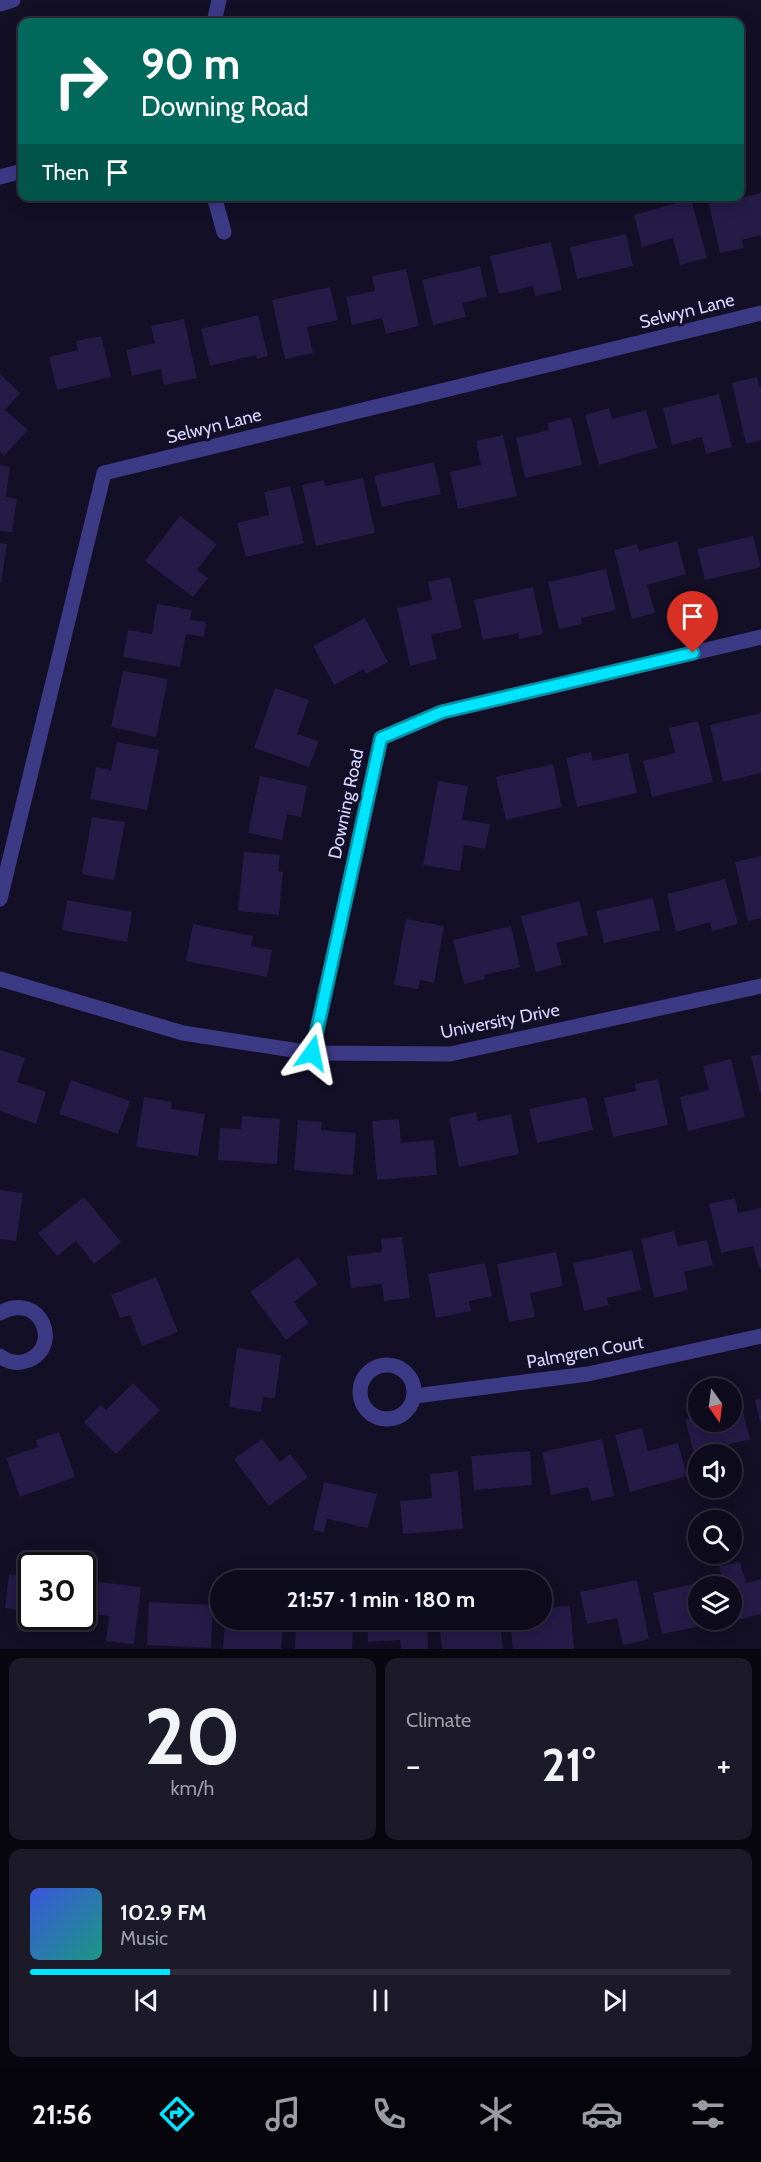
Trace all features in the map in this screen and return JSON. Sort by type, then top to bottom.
[{"type":"street","points":[[0,4],[13,0]]},
{"type":"street","points":[[215,18],[219,0]]},
{"type":"street","points":[[0,177],[18,172]]},
{"type":"street","points":[[215,201],[224,232]]},
{"type":"street","name":"Selwyn Lane","points":[[0,899],[104,473],[761,313]]},
{"type":"street","name":"Downing Road","points":[[312,1053],[381,738],[442,712],[761,637]]},
{"type":"street","name":"University Drive","points":[[0,979],[183,1033],[312,1053],[450,1054],[761,986]]},
{"type":"street","points":[[0,1313],[16,1306],[34,1312],[45,1327],[46,1336],[44,1345],[32,1359],[14,1363],[0,1356]]},
{"type":"street","name":"Palmgren Court","points":[[415,1396],[588,1374],[761,1336]]},
{"type":"building","points":[[761,193],[761,235],[742,240],[744,248],[720,253],[708,201],[744,201],[744,197]]},
{"type":"building","points":[[684,201],[692,201],[707,258],[680,265],[673,238],[642,247],[634,215]]},
{"type":"building","points":[[626,234],[633,266],[577,279],[570,247]]},
{"type":"building","points":[[551,242],[562,290],[535,296],[533,286],[499,294],[490,256]]},
{"type":"building","points":[[480,266],[487,297],[462,303],[466,317],[433,325],[422,280]]},
{"type":"building","points":[[406,269],[419,326],[386,334],[382,318],[352,325],[346,297],[375,291],[372,276]]},
{"type":"building","points":[[330,287],[338,320],[307,327],[313,353],[285,359],[272,300]]},
{"type":"building","points":[[258,315],[268,356],[257,359],[256,355],[210,366],[201,329]]},
{"type":"building","points":[[184,319],[197,378],[164,385],[161,369],[132,376],[126,350],[155,343],[151,326]]},
{"type":"building","points":[[101,336],[111,377],[57,390],[49,357],[78,350],[76,341]]},
{"type":"building","points":[[0,374],[20,393],[5,410],[28,430],[4,456],[0,452]]},
{"type":"building","points":[[757,377],[759,387],[761,387],[761,440],[746,444],[732,383]]},
{"type":"building","points":[[719,394],[732,447],[706,454],[702,437],[672,445],[663,408]]},
{"type":"building","points":[[609,408],[612,419],[646,410],[657,448],[599,465],[585,415]]},
{"type":"building","points":[[571,417],[582,465],[525,478],[516,438],[549,430],[547,423]]},
{"type":"building","points":[[503,435],[517,496],[458,509],[450,472],[481,465],[476,441]]},
{"type":"building","points":[[434,462],[441,494],[382,507],[374,476]]},
{"type":"building","points":[[0,465],[10,467],[6,497],[17,499],[12,532],[0,531]]},
{"type":"building","points":[[363,478],[375,533],[316,546],[302,485],[324,480],[325,486]]},
{"type":"building","points":[[290,486],[304,543],[246,557],[237,523],[269,515],[264,492]]},
{"type":"building","points":[[180,516],[217,544],[197,570],[208,578],[193,597],[145,561]]},
{"type":"building","points":[[753,536],[761,567],[705,580],[697,549]]},
{"type":"building","points":[[677,541],[686,574],[647,585],[655,613],[632,619],[614,550],[637,544],[639,551]]},
{"type":"building","points":[[0,543],[7,544],[1,583],[0,583]]},
{"type":"building","points":[[606,569],[616,610],[581,618],[582,624],[559,629],[548,582]]},
{"type":"building","points":[[450,577],[462,628],[431,635],[437,659],[410,666],[397,608],[432,600],[428,582]]},
{"type":"building","points":[[533,587],[543,634],[519,639],[518,633],[483,640],[474,600]]},
{"type":"building","points":[[157,604],[192,610],[190,620],[206,622],[204,637],[186,634],[180,667],[123,657],[128,630],[152,634]]},
{"type":"building","points":[[365,618],[388,662],[366,674],[364,669],[334,685],[313,646]]},
{"type":"building","points":[[123,671],[168,679],[156,737],[111,727]]},
{"type":"building","points":[[275,688],[309,700],[297,734],[319,741],[309,767],[254,748]]},
{"type":"building","points":[[761,713],[761,773],[723,782],[710,725]]},
{"type":"building","points":[[698,721],[713,782],[652,797],[643,761],[675,753],[669,728]]},
{"type":"building","points":[[117,742],[159,750],[147,810],[90,799],[96,767],[111,770]]},
{"type":"building","points":[[591,752],[593,761],[628,753],[637,793],[577,807],[566,758]]},
{"type":"building","points":[[553,764],[562,807],[506,820],[496,777]]},
{"type":"building","points":[[260,776],[307,786],[301,817],[287,814],[282,840],[248,833]]},
{"type":"building","points":[[438,781],[468,786],[462,820],[490,824],[485,849],[464,845],[460,871],[423,865]]},
{"type":"building","points":[[92,817],[125,822],[114,880],[82,874]]},
{"type":"building","points":[[244,852],[280,855],[278,871],[283,872],[279,915],[238,911]]},
{"type":"building","points":[[761,856],[761,918],[748,921],[735,862]]},
{"type":"building","points":[[725,879],[738,924],[712,931],[710,922],[676,932],[667,894]]},
{"type":"building","points":[[653,898],[660,930],[604,943],[596,911]]},
{"type":"building","points":[[67,900],[132,912],[127,942],[62,930]]},
{"type":"building","points":[[579,901],[588,935],[556,943],[562,965],[536,972],[521,916]]},
{"type":"building","points":[[406,919],[444,926],[434,983],[420,980],[418,989],[394,985]]},
{"type":"building","points":[[193,924],[253,936],[251,946],[272,950],[267,977],[186,961]]},
{"type":"building","points":[[511,926],[520,967],[484,975],[485,979],[464,984],[453,940]]},
{"type":"building","points":[[0,1050],[25,1058],[17,1082],[46,1092],[36,1124],[0,1111]]},
{"type":"building","points":[[761,1054],[761,1092],[760,1093],[751,1056]]},
{"type":"building","points":[[731,1059],[745,1117],[688,1131],[680,1097],[709,1090],[703,1066]]},
{"type":"building","points":[[658,1079],[668,1125],[613,1137],[604,1098],[636,1091],[635,1084]]},
{"type":"building","points":[[71,1080],[130,1101],[118,1134],[59,1114]]},
{"type":"building","points":[[144,1097],[172,1102],[171,1109],[205,1114],[198,1156],[136,1147]]},
{"type":"building","points":[[586,1097],[593,1130],[537,1143],[529,1109]]},
{"type":"building","points":[[476,1112],[478,1121],[511,1114],[519,1154],[459,1167],[449,1118]]},
{"type":"building","points":[[242,1116],[280,1119],[277,1164],[218,1160],[220,1128],[241,1129]]},
{"type":"building","points":[[399,1119],[401,1143],[434,1140],[437,1175],[377,1180],[372,1121]]},
{"type":"building","points":[[298,1120],[322,1122],[321,1130],[356,1133],[353,1175],[294,1170]]},
{"type":"building","points":[[0,1190],[23,1193],[16,1241],[0,1239]]},
{"type":"building","points":[[84,1197],[121,1242],[94,1264],[76,1241],[57,1256],[38,1233]]},
{"type":"building","points":[[735,1198],[738,1213],[761,1208],[761,1268],[759,1268],[753,1246],[721,1253],[709,1204]]},
{"type":"building","points":[[674,1231],[678,1246],[707,1240],[713,1265],[684,1272],[688,1290],[654,1298],[641,1239]]},
{"type":"building","points":[[402,1237],[410,1298],[384,1301],[382,1284],[351,1288],[347,1256],[382,1252],[381,1239]]},
{"type":"building","points":[[632,1250],[641,1290],[607,1298],[609,1305],[584,1311],[573,1263]]},
{"type":"building","points":[[556,1252],[563,1286],[530,1293],[535,1317],[509,1322],[497,1264]]},
{"type":"building","points":[[298,1257],[318,1284],[294,1302],[309,1323],[286,1340],[250,1292]]},
{"type":"building","points":[[485,1263],[492,1296],[469,1301],[471,1311],[436,1318],[428,1274]]},
{"type":"building","points":[[156,1277],[178,1332],[142,1346],[130,1315],[120,1318],[111,1295]]},
{"type":"building","points":[[237,1348],[281,1355],[275,1398],[263,1397],[261,1412],[229,1407]]},
{"type":"building","points":[[133,1383],[160,1410],[116,1454],[84,1422],[100,1405],[106,1410]]},
{"type":"building","points":[[761,1399],[761,1421],[760,1421],[755,1400]]},
{"type":"building","points":[[742,1409],[750,1439],[731,1444],[691,1444],[688,1432],[742,1432]]},
{"type":"building","points":[[642,1428],[648,1451],[678,1443],[687,1476],[630,1492],[615,1435]]},
{"type":"building","points":[[59,1432],[75,1477],[20,1497],[6,1458],[38,1447],[36,1440]]},
{"type":"building","points":[[262,1439],[280,1462],[290,1454],[308,1477],[269,1506],[234,1459]]},
{"type":"building","points":[[602,1439],[614,1496],[592,1501],[588,1487],[551,1495],[542,1452]]},
{"type":"building","points":[[530,1451],[532,1485],[474,1490],[471,1456]]},
{"type":"building","points":[[458,1471],[463,1529],[403,1534],[400,1501],[432,1498],[430,1474]]},
{"type":"building","points":[[324,1482],[377,1494],[368,1528],[327,1519],[324,1532],[313,1530]]},
{"type":"building","points":[[741,1564],[746,1583],[761,1579],[761,1614],[742,1619],[742,1576],[722,1576],[719,1567]]},
{"type":"building","points":[[9,1574],[18,1575],[18,1610],[5,1608]]},
{"type":"building","points":[[637,1580],[649,1639],[623,1645],[617,1618],[587,1624],[580,1592]]},
{"type":"building","points":[[96,1582],[141,1587],[134,1644],[106,1641],[109,1616],[96,1615]]},
{"type":"building","points":[[688,1585],[688,1629],[662,1634],[653,1593]]},
{"type":"building","points":[[149,1602],[210,1605],[211,1648],[147,1645]]},
{"type":"building","points":[[570,1606],[574,1649],[513,1649],[511,1630],[552,1630],[552,1607]]},
{"type":"building","points":[[224,1630],[282,1630],[281,1649],[223,1649]]},
{"type":"building","points":[[296,1630],[353,1630],[352,1649],[295,1649]]},
{"type":"building","points":[[367,1630],[427,1630],[428,1649],[401,1649],[400,1640],[368,1642]]},
{"type":"building","points":[[440,1630],[501,1630],[503,1649],[442,1649]]},
{"type":"route","points":[[312,1053],[381,738],[442,712],[693,653]]}]
